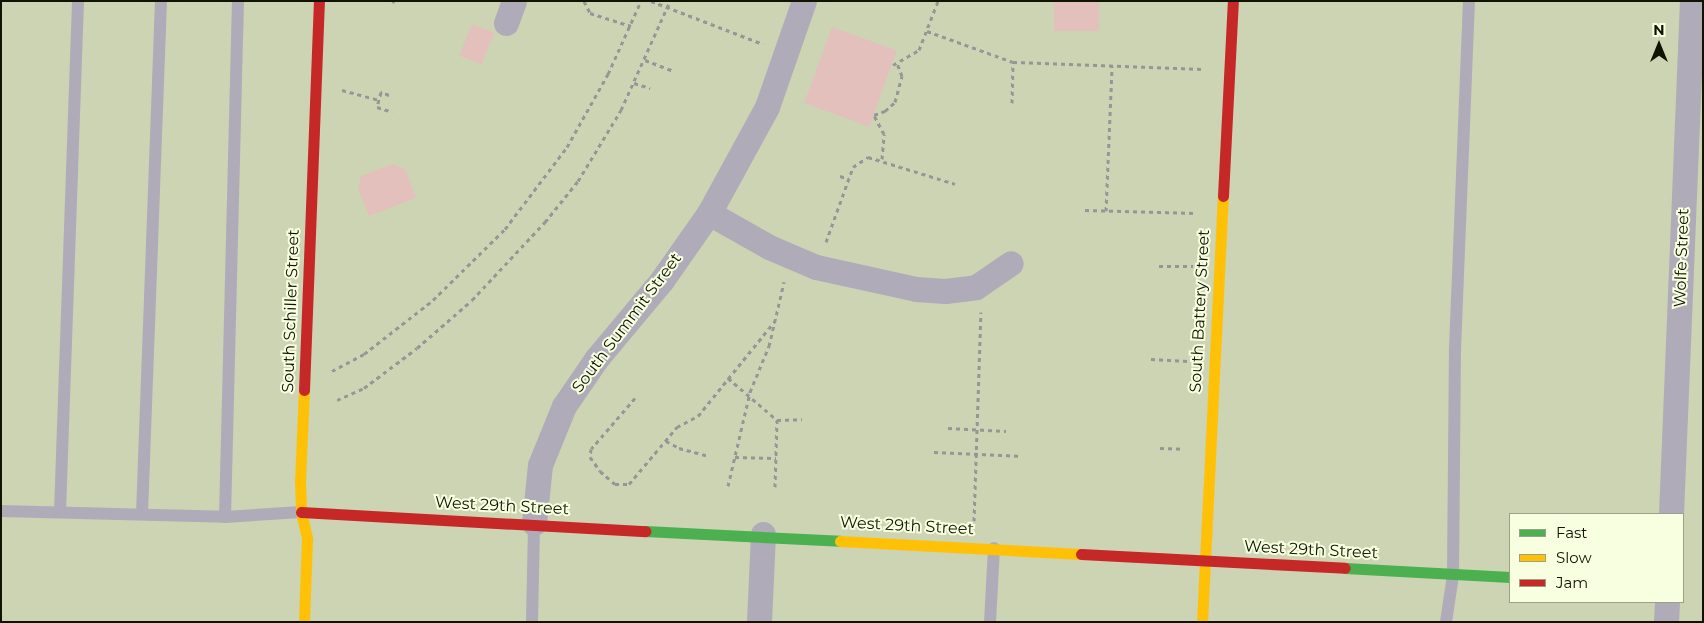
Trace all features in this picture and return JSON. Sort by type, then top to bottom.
[{"type":"street","name":"South Schiller Street","points":[[304,622],[307,539],[301,512],[319,1]]},
{"type":"street","name":"South Summit Street","points":[[534,523],[540,466],[564,406],[597,358],[662,280],[709,213],[767,107],[804,1]]},
{"type":"street","name":"South Battery Street","points":[[1202,622],[1232,1]]},
{"type":"street","name":"Wolfe Street","points":[[1671,513],[1692,282],[1692,1]]},
{"type":"street","points":[[709,213],[769,247],[816,267],[916,289],[945,291],[976,286],[1011,263]]},
{"type":"street","name":"West 29th Street","points":[[301,512],[763,534],[1454,575],[1509,576]]},
{"type":"street","points":[[759,622],[763,534]]},
{"type":"street","points":[[1666,622],[1667,603]]},
{"type":"lane","points":[[60,512],[78,1]]},
{"type":"lane","points":[[142,514],[161,1]]},
{"type":"lane","points":[[226,517],[238,1]]},
{"type":"lane","points":[[1446,622],[1454,575],[1455,348],[1469,1]]},
{"type":"lane","points":[[1,511],[226,517],[301,512]]},
{"type":"lane","points":[[532,622],[534,523]]},
{"type":"lane","points":[[990,622],[994,548]]},
{"type":"path","points":[[584,1],[590,13],[631,26]]},
{"type":"path","points":[[306,380],[339,368],[364,354],[434,300],[505,229],[567,147],[631,26],[641,1]]},
{"type":"path","points":[[651,1],[756,42]]},
{"type":"path","points":[[337,400],[364,388],[417,348],[486,286],[545,222],[578,181],[621,110],[670,1]]},
{"type":"path","points":[[882,159],[884,134],[874,115],[886,111],[895,102],[902,76],[895,64],[919,50],[938,1]]},
{"type":"path","points":[[927,31],[1013,62],[1229,70]]},
{"type":"path","points":[[645,60],[673,71]]},
{"type":"path","points":[[1012,102],[1013,62]]},
{"type":"path","points":[[1106,211],[1112,66]]},
{"type":"path","points":[[634,83],[650,88]]},
{"type":"path","points":[[350,92],[379,100]]},
{"type":"path","points":[[389,95],[381,92],[377,107],[392,112]]},
{"type":"path","points":[[816,267],[853,167],[860,161],[868,157],[882,159],[955,184]]},
{"type":"path","points":[[840,176],[849,179]]},
{"type":"path","points":[[1085,210],[1221,214]]},
{"type":"path","points":[[1159,266],[1219,267]]},
{"type":"path","points":[[728,486],[749,396],[775,321],[782,291]]},
{"type":"path","points":[[974,546],[981,316]]},
{"type":"path","points":[[635,398],[591,449],[590,457],[600,471],[615,484],[629,484],[677,427],[698,416],[775,321]]},
{"type":"path","points":[[1151,359],[1214,362]]},
{"type":"path","points":[[728,378],[777,420],[802,419]]},
{"type":"path","points":[[775,487],[777,420]]},
{"type":"path","points":[[948,428],[1006,431]]},
{"type":"path","points":[[666,440],[679,448],[706,455]]},
{"type":"path","points":[[934,452],[1021,456]]},
{"type":"path","points":[[735,457],[776,458]]},
{"type":"shaded area","points":[[1054,1],[1099,1],[1099,31],[1054,31]]},
{"type":"shaded area","points":[[472,24],[494,33],[482,65],[459,56]]},
{"type":"shaded area","points":[[832,27],[897,51],[869,127],[804,103]]},
{"type":"shaded area","points":[[393,164],[405,169],[416,198],[369,216],[358,188],[361,176]]},
{"type":"traffic: fast","points":[[645,531],[840,541]]},
{"type":"traffic: fast","points":[[1345,568],[1509,577]]},
{"type":"traffic: slow","points":[[1202,622],[1223,196]]},
{"type":"traffic: slow","points":[[304,390],[300,480],[301,512],[307,539],[304,622]]},
{"type":"traffic: slow","points":[[840,541],[1081,554]]},
{"type":"traffic: jam","points":[[304,390],[319,1]]},
{"type":"traffic: jam","points":[[1223,196],[1233,1]]},
{"type":"traffic: jam","points":[[301,512],[645,531]]},
{"type":"traffic: jam","points":[[1081,554],[1345,568]]}]
